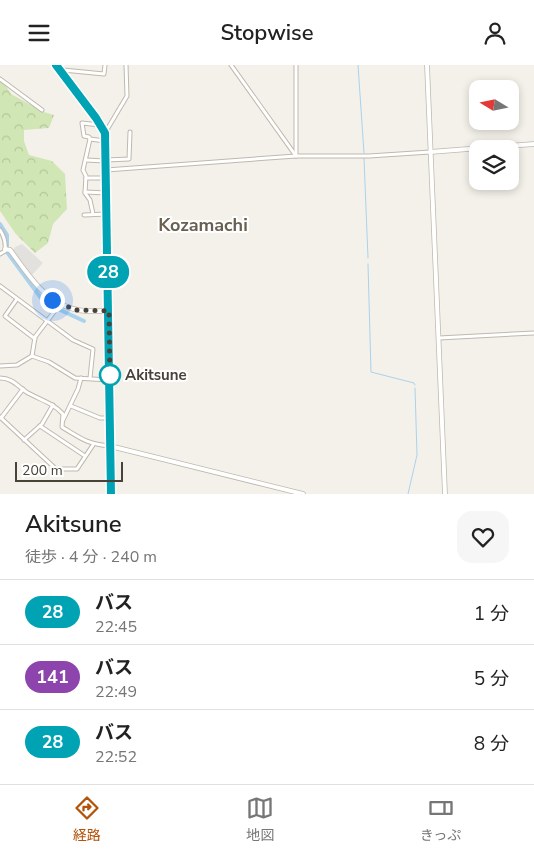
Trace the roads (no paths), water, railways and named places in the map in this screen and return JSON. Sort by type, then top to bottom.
[{"type":"main road","points":[[56,65],[63,72],[105,133],[111,494]]},
{"type":"street","points":[[64,65],[63,72],[104,74],[105,65]]},
{"type":"street","points":[[105,133],[127,96],[126,65]]},
{"type":"street","points":[[231,65],[296,157]]},
{"type":"street","points":[[296,65],[296,157]]},
{"type":"street","points":[[427,65],[445,494]]},
{"type":"street","points":[[0,79],[42,110]]},
{"type":"street","points":[[101,125],[82,123],[84,136],[90,139],[105,141]]},
{"type":"street","points":[[86,160],[129,159],[130,132]]},
{"type":"street","points":[[90,139],[84,170],[86,192],[93,214]]},
{"type":"street","points":[[106,170],[296,157],[369,156],[534,144]]},
{"type":"street","points":[[86,178],[107,178]]},
{"type":"street","points":[[86,192],[107,193]]},
{"type":"street","points":[[84,215],[107,213]]},
{"type":"street","points":[[0,229],[4,237],[6,249]]},
{"type":"street","points":[[6,249],[10,250],[52,300],[76,310],[109,311]]},
{"type":"street","points":[[0,254],[6,249]]},
{"type":"street","points":[[0,286],[73,340],[93,349],[90,379]]},
{"type":"street","points":[[17,299],[5,316],[35,339]]},
{"type":"street","points":[[0,366],[17,365],[32,356],[35,339],[60,304]]},
{"type":"street","points":[[439,337],[534,333]]},
{"type":"street","points":[[32,356],[49,362],[75,378],[110,380]]},
{"type":"street","points":[[0,378],[13,381],[23,389],[53,405],[63,414],[62,427],[93,445],[110,446],[303,494]]},
{"type":"street","points":[[63,421],[82,378]]},
{"type":"street","points":[[23,389],[0,418],[56,469],[77,469],[93,445]]},
{"type":"street","points":[[24,440],[40,426],[53,405]]},
{"type":"street","points":[[71,406],[100,418],[110,418]]},
{"type":"street","points":[[40,426],[86,455]]},
{"type":"waterway","points":[[358,65],[364,153]]},
{"type":"waterway","points":[[364,158],[368,258]]},
{"type":"waterway","points":[[0,224],[7,235],[7,247]]},
{"type":"waterway","points":[[7,252],[41,298],[54,306]]},
{"type":"waterway","points":[[368,264],[371,372],[414,383],[415,385]]},
{"type":"waterway","points":[[58,309],[84,321]]},
{"type":"waterway","points":[[408,494],[417,455],[415,388]]},
{"type":"place","name":"Akitsune","points":[[110,375]]},
{"type":"district","name":"Kozamachi","points":[[203,225]]}]
